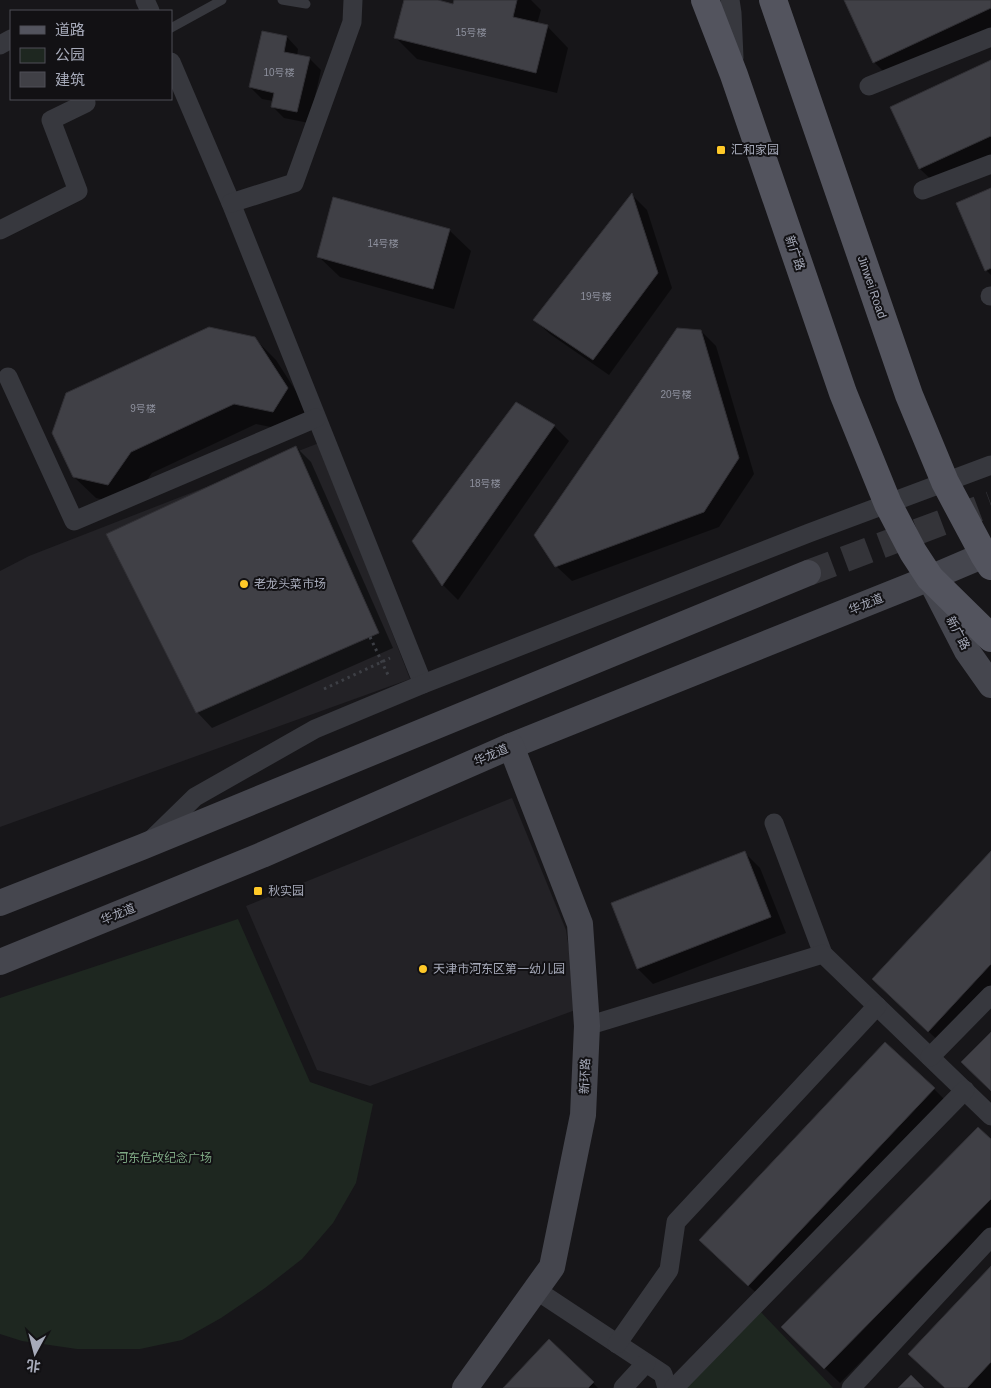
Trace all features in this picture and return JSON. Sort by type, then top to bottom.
[{"type":"main road","name":"新广路","points":[[705,0],[734,75],[842,393],[888,504]]},
{"type":"main road","name":"Jinwei Road","points":[[775,1],[909,395],[945,482],[990,557]]},
{"type":"main road","points":[[888,504],[913,552],[930,578],[991,638]]},
{"type":"main road","name":"华龙道","points":[[0,962],[262,855],[512,746],[930,578],[990,557]]},
{"type":"main road","points":[[0,903],[142,847],[808,573]]},
{"type":"main road","name":"新广路","points":[[930,578],[966,651],[991,685]]},
{"type":"main road","name":"新环路","points":[[466,1388],[552,1268],[583,1115],[587,1026],[580,924],[512,746]]},
{"type":"street","points":[[230,202],[294,182],[352,22],[353,0]]},
{"type":"street","points":[[730,0],[734,75]]},
{"type":"street","points":[[869,86],[991,37]]},
{"type":"street","points":[[172,64],[230,202],[423,684]]},
{"type":"street","points":[[0,230],[78,191],[51,120],[86,103],[84,100]]},
{"type":"street","points":[[924,190],[991,164]]},
{"type":"street","points":[[8,377],[74,520],[316,418]]},
{"type":"street","points":[[142,847],[195,797],[315,729],[423,684],[800,537],[991,465]]},
{"type":"street","points":[[774,823],[823,954],[991,1116]]},
{"type":"street","points":[[587,1026],[823,954]]},
{"type":"street","points":[[930,1057],[991,995]]},
{"type":"street","points":[[617,1344],[669,1270],[676,1222],[877,1006]]},
{"type":"street","points":[[674,1388],[965,1090]]},
{"type":"street","points":[[851,1388],[991,1237]]},
{"type":"street","points":[[536,1290],[663,1374],[667,1388]]},
{"type":"street","points":[[623,1388],[646,1363]]},
{"type":"lane","points":[[172,27],[222,0]]},
{"type":"lane","points":[[282,0],[306,4]]},
{"type":"path","points":[[324,689],[410,651]]},
{"type":"shaded area","points":[[319,443],[410,679],[0,827],[0,571],[29,556]]},
{"type":"shaded area","name":"天津市河东区第一幼儿园","points":[[512,798],[566,930],[578,1009],[370,1086],[317,1070],[246,906]]},
{"type":"green space","name":"河东危改纪念广场","points":[[238,919],[310,1082],[373,1104],[356,1183],[333,1223],[302,1259],[265,1288],[221,1318],[182,1340],[140,1349],[77,1349],[22,1341],[0,1334],[0,998]]},
{"type":"green space","points":[[758,1309],[833,1388],[680,1388]]},
{"type":"building","points":[[404,0],[438,0],[453,4],[454,0],[517,0],[513,17],[548,25],[536,73],[394,38]]},
{"type":"building","points":[[844,0],[991,0],[991,8],[873,63]]},
{"type":"building","points":[[262,31],[287,36],[284,52],[310,57],[297,112],[271,107],[274,93],[249,87]]},
{"type":"building","points":[[991,60],[991,136],[919,169],[890,107]]},
{"type":"building","points":[[991,188],[991,268],[985,271],[956,203]]},
{"type":"building","points":[[632,193],[658,273],[593,360],[533,320]]},
{"type":"building","points":[[333,197],[450,229],[433,289],[317,257]]},
{"type":"building","points":[[209,327],[255,337],[288,388],[273,412],[234,404],[131,452],[108,485],[73,477],[52,433],[66,393]]},
{"type":"building","points":[[677,328],[701,330],[739,458],[704,512],[555,567],[534,535]]},
{"type":"building","points":[[516,402],[555,425],[442,586],[412,541]]},
{"type":"building","name":"老龙头菜市场","points":[[296,446],[379,633],[196,713],[106,534]]},
{"type":"building","points":[[745,851],[771,917],[637,969],[611,903]]},
{"type":"building","points":[[991,851],[991,964],[928,1032],[872,979]]},
{"type":"building","points":[[991,1032],[991,1091],[961,1062]]},
{"type":"building","points":[[885,1042],[935,1088],[748,1286],[699,1240]]},
{"type":"building","points":[[978,1127],[991,1139],[991,1199],[824,1369],[781,1327]]},
{"type":"building","points":[[991,1266],[991,1362],[967,1388],[945,1388],[908,1354]]},
{"type":"building","points":[[549,1339],[594,1382],[588,1388],[503,1388]]},
{"type":"building","points":[[911,1375],[924,1388],[898,1388]]},
{"type":"tunnel","points":[[808,573],[991,504]]},
{"type":"place","name":"汇和家园","points":[[721,150]]},
{"type":"place","name":"老龙头菜市场","points":[[244,584]]},
{"type":"place","name":"秋实园","points":[[258,891]]},
{"type":"place","name":"天津市河东区第一幼儿园","points":[[423,969]]}]
